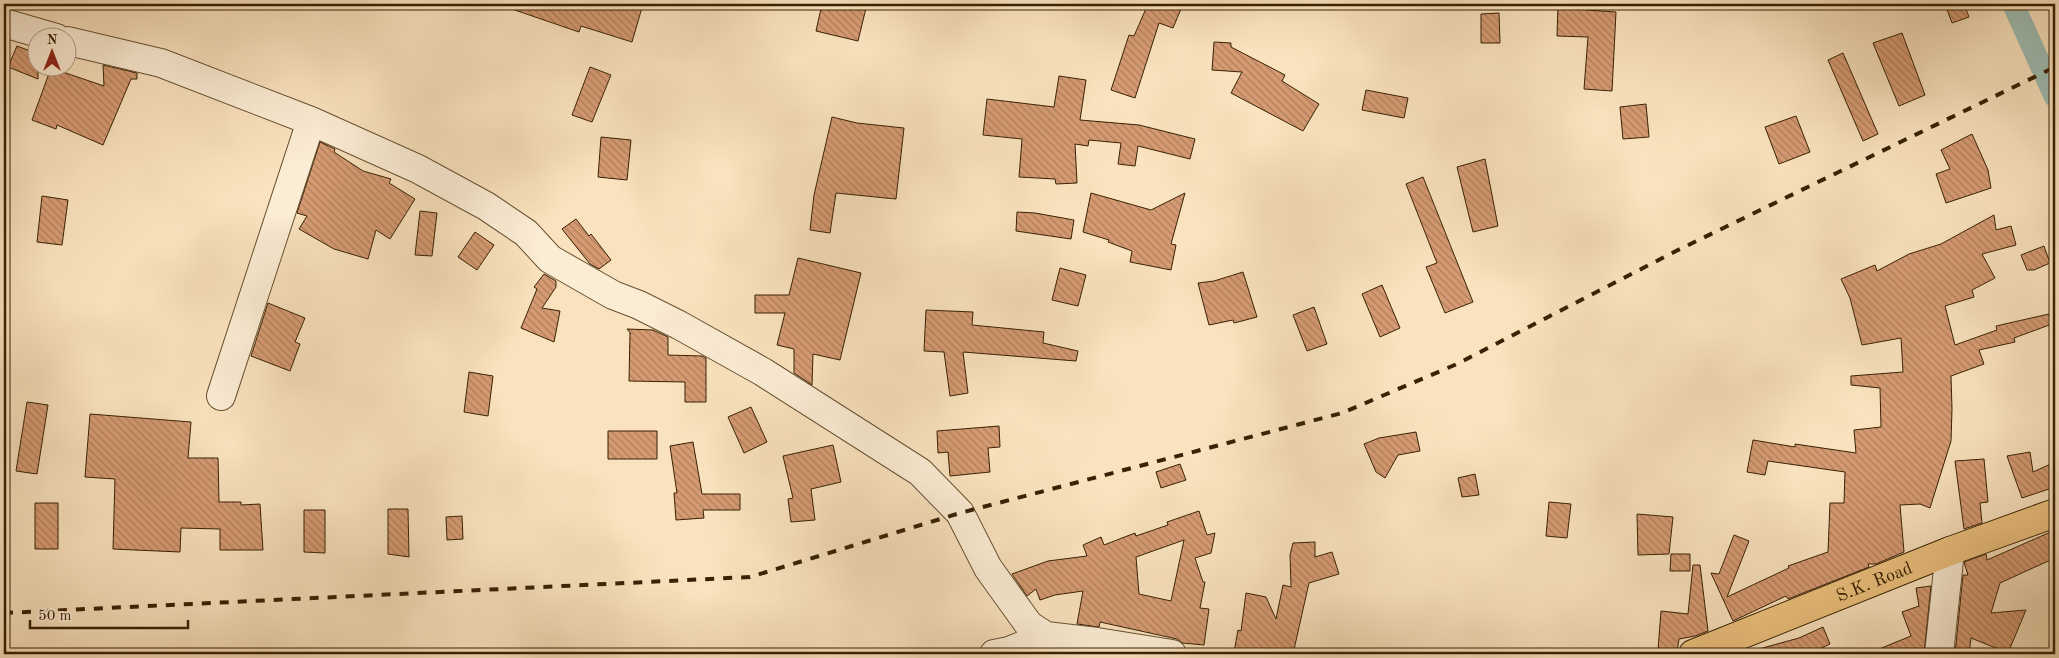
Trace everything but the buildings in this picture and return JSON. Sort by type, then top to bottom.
[{"type":"main road","name":"S.K. Road","points":[[1693,654],[1950,551],[2055,513]]},
{"type":"street","points":[[4,22],[28,29]]},
{"type":"street","points":[[78,43],[161,63],[312,121],[418,169],[486,206],[526,233],[550,259],[613,295],[639,304],[763,372],[920,472],[960,513],[988,568],[1029,625],[1046,636],[1172,654]]},
{"type":"street","points":[[221,396],[312,121]]},
{"type":"street","points":[[1939,654],[1950,551]]},
{"type":"street","points":[[994,654],[1009,651],[1046,636]]},
{"type":"waterway","points":[[2013,4],[2055,97]]},
{"type":"railway","points":[[4,613],[750,577],[960,513],[1342,413],[1457,364],[1676,251],[2055,67]]}]
